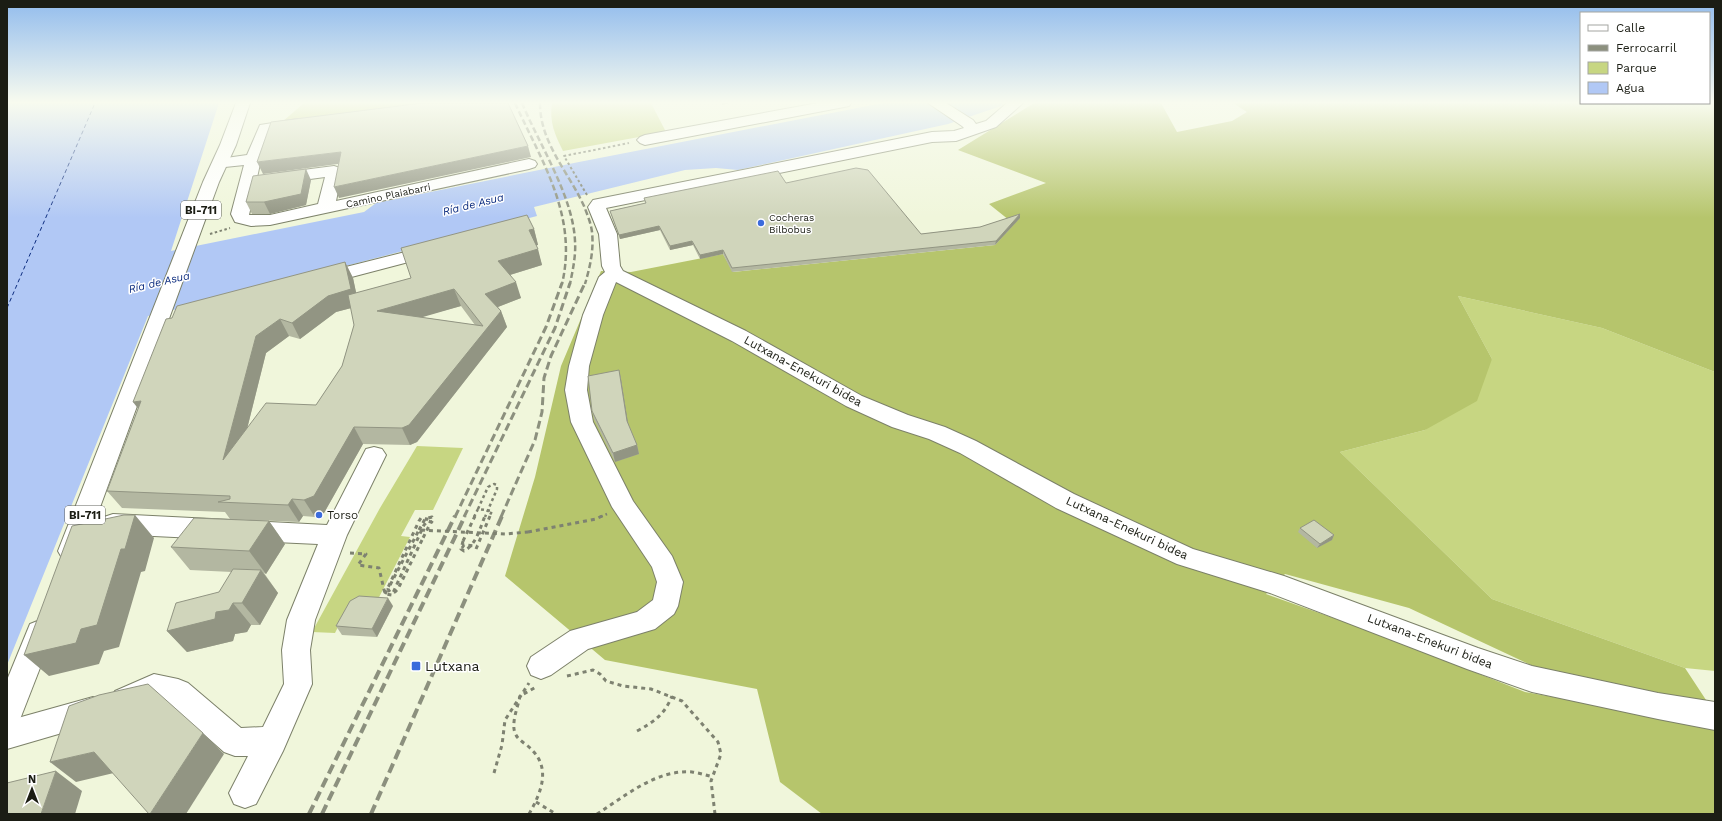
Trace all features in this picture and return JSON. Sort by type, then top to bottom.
[{"type":"street","name":"BI-711","points":[[63,571],[168,317],[191,239],[211,182],[229,141]]},
{"type":"street","name":"BI-711","points":[[211,182],[238,141]]},
{"type":"street","points":[[260,141],[253,159],[249,182],[334,171],[326,208]]},
{"type":"street","points":[[549,676],[580,639],[645,620],[665,606],[670,582],[663,563],[624,507],[582,422],[576,390],[579,366],[593,315],[608,277],[615,274],[611,266],[608,234],[597,207],[599,204],[911,141]]},
{"type":"street","points":[[225,162],[253,159]]},
{"type":"street","name":"Camino Plaiabarri","points":[[249,182],[240,214],[241,218],[258,222],[529,164]]},
{"type":"street","points":[[305,283],[451,245]]},
{"type":"street","name":"Lutxana-Enekuri bidea","points":[[615,274],[739,336],[854,401],[900,421],[936,433],[968,447],[1065,501],[1186,557],[1276,584],[1477,660],[1532,679],[1658,706],[1715,716]]},
{"type":"street","points":[[245,793],[272,741],[298,684],[296,650],[301,620],[330,543],[374,455]]},
{"type":"street","points":[[82,523],[330,543]]},
{"type":"street","points":[[7,717],[47,613]]},
{"type":"street","points":[[7,735],[105,708],[154,687],[178,692],[235,742],[272,741]]},
{"type":"path","points":[[592,198],[584,192],[564,156],[637,141]]},
{"type":"path","points":[[494,484],[497,485],[497,489],[476,533],[470,548],[464,551],[461,549],[463,541],[488,487],[494,484]]},
{"type":"path","points":[[419,530],[505,534],[528,532],[596,519],[624,507]]},
{"type":"path","points":[[462,548],[464,545],[477,547],[492,511],[478,509]]},
{"type":"path","points":[[432,517],[433,520],[398,589],[395,592],[390,592],[388,589],[419,530],[425,518],[432,517]]},
{"type":"path","points":[[384,594],[421,518],[426,519],[389,600]]},
{"type":"path","points":[[424,524],[428,521],[431,522],[427,532]]},
{"type":"path","points":[[330,543],[366,554],[358,565],[380,568],[384,594]]},
{"type":"path","points":[[384,594],[392,595]]},
{"type":"path","points":[[494,773],[502,745],[505,720],[520,696],[549,676],[593,670],[600,674],[606,681],[623,686],[651,689],[682,701],[718,742],[721,754],[711,781],[715,814]]},
{"type":"path","points":[[529,814],[536,802],[543,780],[542,762],[528,745],[516,734],[514,723],[520,696],[549,676]]},
{"type":"path","points":[[637,730],[660,718],[668,707],[672,696]]},
{"type":"path","points":[[598,813],[657,778],[675,773],[692,772],[713,777]]},
{"type":"path","points":[[536,802],[556,814]]},
{"type":"green space","points":[[558,141],[616,141],[563,151]]},
{"type":"green space","points":[[972,141],[1715,141],[1715,372],[1602,328],[1458,296],[1492,359],[1477,401],[1425,430],[1340,452],[1492,599],[1685,668],[1708,703],[1535,667],[1409,608],[1285,574],[1266,594],[1370,631],[1525,692],[1715,726],[1715,814],[822,814],[780,782],[757,689],[605,660],[505,576],[535,477],[561,366],[601,271],[631,272],[723,254],[733,272],[995,245],[1014,224],[989,204],[1046,183],[958,150]]},
{"type":"green space","points":[[1458,296],[1602,328],[1715,372],[1715,671],[1685,668],[1492,599],[1340,452],[1425,430],[1492,359]]},
{"type":"green space","points":[[417,446],[463,448],[433,510],[415,510],[401,536],[410,537],[375,605],[349,605],[335,633],[312,632],[380,508]]},
{"type":"water","name":"Ría de Asua","points":[[7,141],[207,141],[171,251],[364,212],[376,203],[686,141],[869,141],[738,170],[716,168],[685,170],[534,207],[537,216],[223,298],[148,316],[7,665]]},
{"type":"building","points":[[264,141],[526,141],[528,146],[334,187],[341,152],[257,162]]},
{"type":"building","name":"Cocheras Bilbobus","points":[[856,168],[868,170],[921,234],[980,227],[1020,214],[996,241],[732,268],[723,250],[700,255],[692,241],[670,246],[659,226],[619,235],[610,211],[646,203],[644,198],[778,171],[786,183]]},
{"type":"building","points":[[306,169],[301,194],[264,202],[246,202],[253,176]]},
{"type":"building","points":[[527,215],[534,229],[529,230],[538,249],[498,261],[516,282],[485,294],[501,311],[409,425],[402,428],[354,427],[314,496],[304,500],[292,499],[288,505],[218,502],[230,499],[230,496],[107,491],[141,401],[133,402],[166,319],[172,318],[177,306],[345,262],[351,289],[328,296],[292,323],[280,319],[256,336],[223,460],[266,403],[316,405],[342,366],[354,325],[348,295],[411,278],[401,248]],"holes":[[[454,289],[483,326],[377,311]]]},
{"type":"building","points":[[619,370],[627,421],[637,445],[613,453],[592,411],[588,376]]},
{"type":"building","points":[[124,515],[135,515],[125,549],[121,549],[97,625],[81,629],[76,643],[24,655],[72,526]]},
{"type":"building","points":[[194,518],[269,521],[249,551],[171,547]]},
{"type":"building","points":[[1314,520],[1334,535],[1320,544],[1300,528]]},
{"type":"building","points":[[233,569],[261,570],[242,603],[233,603],[229,610],[216,612],[215,619],[167,631],[176,603],[219,592]]},
{"type":"building","points":[[359,596],[388,598],[372,629],[336,626],[350,601]]},
{"type":"building","points":[[148,684],[203,733],[150,814],[94,752],[50,762],[69,706],[99,695]]},
{"type":"building","points":[[56,771],[41,814],[7,814],[7,783]]},
{"type":"ferry route","points":[[7,308],[79,141]]},
{"type":"railway","points":[[533,141],[555,190],[561,212],[565,235],[566,259],[562,284]]},
{"type":"railway","points":[[540,141],[562,188],[573,224],[575,246],[570,284]]},
{"type":"railway","points":[[549,141],[578,193],[591,225],[592,252],[585,284]]},
{"type":"railway","points":[[455,517],[546,327],[562,283]]},
{"type":"railway","points":[[464,517],[555,328],[570,283]]},
{"type":"railway","points":[[501,517],[535,440],[542,412],[544,378],[551,356],[585,283]]},
{"type":"railway","points":[[309,814],[455,516]]},
{"type":"railway","points":[[322,814],[465,516]]},
{"type":"railway","points":[[371,814],[502,516]]},
{"type":"place","name":"Cocheras Bilbobus","points":[[761,223]]},
{"type":"place","name":"Torso","points":[[319,515]]},
{"type":"place","name":"Lutxana","points":[[416,666]]}]
